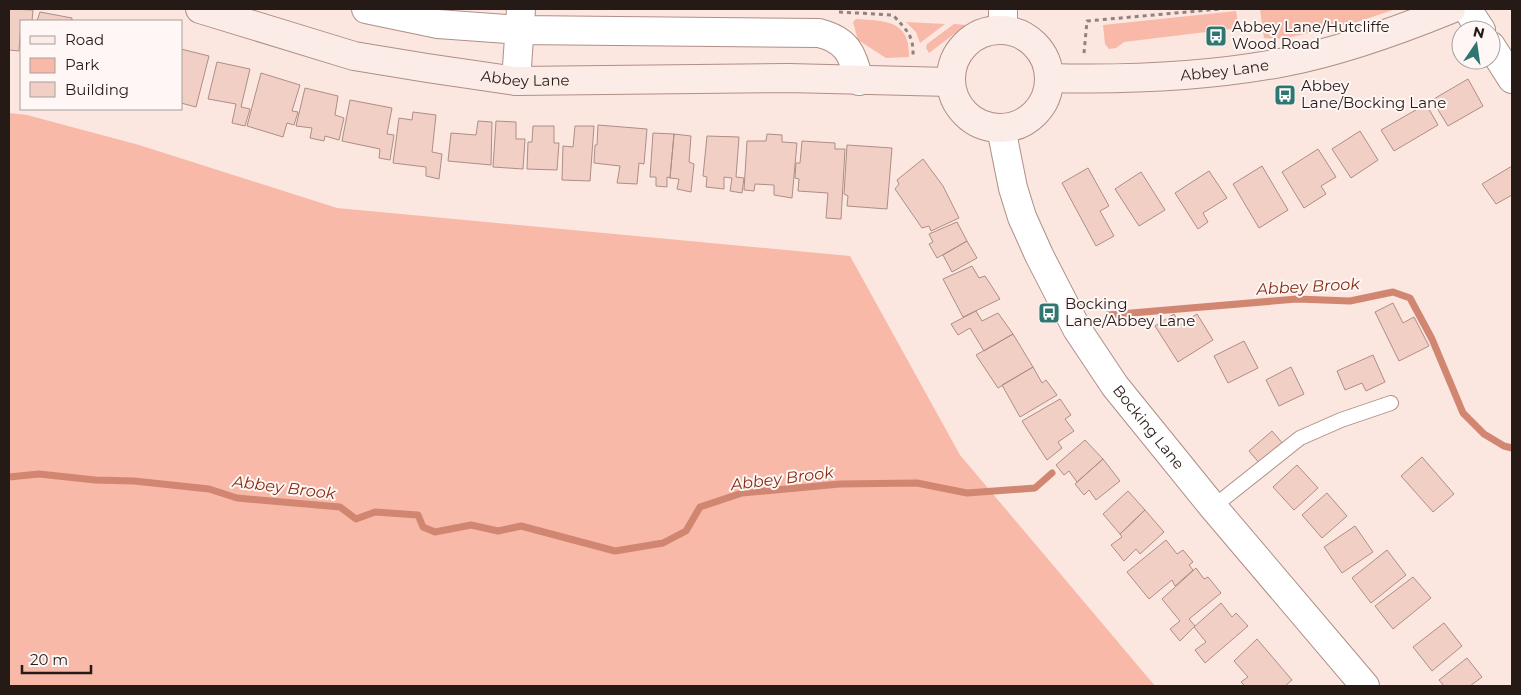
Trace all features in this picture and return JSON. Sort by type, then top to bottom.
[{"type":"main road","name":"Abbey Lane","points":[[200,9],[354,56],[516,81],[788,78],[950,82]]},
{"type":"main road","name":"Abbey Lane","points":[[1049,78],[1136,78],[1200,73],[1286,62],[1364,41],[1452,9]]},
{"type":"main road","points":[[1003,19],[1017,32],[1035,44],[1045,59],[1049,78],[1046,96],[1036,112],[1019,124],[1001,128],[983,125],[966,115],[956,101],[950,82],[953,63],[963,45],[980,33],[990,30],[1003,19]]},
{"type":"street","points":[[366,9],[438,24],[521,19],[819,33],[830,36],[840,42],[852,54],[859,80]]},
{"type":"street","points":[[1467,9],[1474,20]]},
{"type":"street","points":[[516,81],[521,19]]},
{"type":"street","points":[[1501,62],[1512,79]]},
{"type":"street","name":"Bocking Lane","points":[[1001,128],[1013,188],[1022,217],[1077,329],[1115,386],[1213,508],[1365,686]]},
{"type":"lane","points":[[1213,508],[1300,438],[1341,420],[1391,403]]},
{"type":"path","points":[[1081,79],[1087,21],[1220,9]]},
{"type":"path","points":[[834,12],[893,15],[909,34],[914,45],[912,81]]},
{"type":"green space","points":[[1260,9],[1396,9],[1354,23],[1282,39],[1264,38]]},
{"type":"green space","points":[[1236,11],[1239,28],[1124,42],[1116,48],[1109,49],[1105,44],[1103,25]]},
{"type":"green space","points":[[856,19],[886,22],[901,29],[908,45],[909,57],[886,58],[858,40],[853,22]]},
{"type":"green space","points":[[906,22],[945,24],[920,43],[916,32]]},
{"type":"green space","points":[[954,24],[966,25],[929,53],[926,48],[927,44]]},
{"type":"green space","points":[[9,113],[27,115],[139,145],[337,208],[850,256],[960,455],[1155,686],[9,686]]},
{"type":"building","points":[[9,9],[33,10],[32,20],[20,20],[19,51],[9,50]]},
{"type":"building","points":[[40,12],[72,18],[72,20],[37,20]]},
{"type":"building","points":[[182,49],[209,56],[196,107],[182,103]]},
{"type":"building","points":[[217,62],[250,69],[241,107],[250,109],[245,126],[232,123],[236,104],[208,99]]},
{"type":"building","points":[[261,73],[300,85],[292,111],[298,112],[294,125],[287,123],[283,137],[247,126]]},
{"type":"building","points":[[1468,79],[1483,106],[1448,126],[1432,100]]},
{"type":"building","points":[[305,88],[338,96],[335,115],[344,118],[339,140],[325,136],[324,141],[310,138],[312,128],[296,126]]},
{"type":"building","points":[[350,100],[392,108],[387,134],[394,135],[390,160],[379,158],[380,149],[342,141]]},
{"type":"building","points":[[1426,104],[1438,125],[1394,151],[1381,130]]},
{"type":"building","points":[[413,112],[436,115],[432,152],[442,154],[439,179],[426,176],[426,167],[393,163],[399,118],[412,120]]},
{"type":"building","points":[[478,121],[492,122],[491,165],[448,161],[451,133],[476,135]]},
{"type":"building","points":[[496,121],[516,122],[516,139],[525,139],[523,169],[493,167]]},
{"type":"building","points":[[598,125],[647,129],[644,164],[639,163],[637,184],[617,183],[620,166],[594,163]]},
{"type":"building","points":[[533,126],[554,126],[554,143],[559,143],[557,170],[527,169],[528,142],[532,142]]},
{"type":"building","points":[[575,126],[594,126],[590,181],[562,180],[563,146],[573,147]]},
{"type":"building","points":[[1360,131],[1378,160],[1351,178],[1332,149]]},
{"type":"building","points":[[653,133],[674,134],[670,178],[667,177],[667,187],[656,186],[656,177],[650,177]]},
{"type":"building","points":[[674,134],[691,136],[689,162],[694,164],[691,192],[677,189],[679,179],[670,178]]},
{"type":"building","points":[[767,134],[782,135],[782,142],[797,143],[792,198],[774,195],[774,185],[755,184],[754,191],[744,190],[747,141],[766,141]]},
{"type":"building","points":[[707,136],[739,137],[736,177],[744,178],[742,193],[730,191],[732,178],[724,177],[724,189],[706,187],[707,177],[703,176]]},
{"type":"building","points":[[802,141],[835,143],[835,149],[845,149],[841,219],[826,218],[828,193],[798,191],[799,179],[795,178],[796,163],[800,163]]},
{"type":"building","points":[[847,145],[892,148],[887,209],[847,206],[848,196],[844,194]]},
{"type":"building","points":[[1318,149],[1336,177],[1321,186],[1326,194],[1304,208],[1282,172]]},
{"type":"building","points":[[923,159],[943,186],[959,218],[931,231],[929,226],[922,228],[895,189],[899,184],[897,180]]},
{"type":"building","points":[[1262,166],[1288,210],[1259,228],[1233,184]]},
{"type":"building","points":[[1512,166],[1512,195],[1496,204],[1482,184]]},
{"type":"building","points":[[1088,168],[1109,206],[1100,211],[1114,236],[1096,246],[1062,183]]},
{"type":"building","points":[[1209,171],[1227,198],[1203,213],[1208,222],[1198,229],[1175,193]]},
{"type":"building","points":[[1141,172],[1165,210],[1139,226],[1115,189]]},
{"type":"building","points":[[957,222],[967,241],[937,258],[929,244],[933,242],[929,234]]},
{"type":"building","points":[[967,241],[977,258],[952,272],[943,255]]},
{"type":"building","points":[[972,266],[979,278],[985,276],[1000,299],[963,317],[943,279]]},
{"type":"building","points":[[1393,303],[1403,323],[1414,317],[1429,346],[1399,361],[1375,312]]},
{"type":"building","points":[[976,311],[982,321],[998,313],[1013,334],[984,351],[970,328],[958,335],[951,324]]},
{"type":"building","points":[[1174,314],[1180,325],[1197,314],[1213,340],[1178,362],[1155,326]]},
{"type":"building","points":[[1013,334],[1033,367],[998,388],[976,355]]},
{"type":"building","points":[[1244,341],[1258,368],[1228,383],[1214,356]]},
{"type":"building","points":[[1373,355],[1385,382],[1366,391],[1362,383],[1345,390],[1337,371]]},
{"type":"building","points":[[1033,367],[1042,383],[1046,380],[1057,395],[1020,417],[1002,385]]},
{"type":"building","points":[[1291,367],[1304,394],[1279,406],[1266,380]]},
{"type":"building","points":[[1060,399],[1071,415],[1065,419],[1074,431],[1058,442],[1062,448],[1047,460],[1022,421]]},
{"type":"building","points":[[1272,431],[1284,445],[1261,465],[1249,451]]},
{"type":"building","points":[[1085,440],[1103,459],[1077,482],[1069,471],[1064,475],[1056,465]]},
{"type":"building","points":[[1422,457],[1454,494],[1433,512],[1401,476]]},
{"type":"building","points":[[1103,459],[1120,481],[1096,500],[1089,490],[1084,495],[1075,484]]},
{"type":"building","points":[[1297,465],[1318,488],[1294,510],[1273,487]]},
{"type":"building","points":[[1128,491],[1145,510],[1120,534],[1103,514]]},
{"type":"building","points":[[1327,493],[1347,516],[1322,538],[1302,515]]},
{"type":"building","points":[[1145,510],[1164,532],[1140,554],[1136,549],[1124,561],[1111,545],[1122,537],[1120,534]]},
{"type":"building","points":[[1355,526],[1373,552],[1342,573],[1324,547]]},
{"type":"building","points":[[1166,540],[1177,554],[1183,550],[1193,562],[1189,565],[1193,570],[1175,586],[1172,580],[1149,599],[1127,572]]},
{"type":"building","points":[[1387,550],[1406,575],[1371,603],[1352,578]]},
{"type":"building","points":[[1196,568],[1204,579],[1208,577],[1221,593],[1189,619],[1195,626],[1180,641],[1170,629],[1180,621],[1162,599]]},
{"type":"building","points":[[1413,577],[1431,598],[1393,629],[1375,606]]},
{"type":"building","points":[[1221,603],[1232,617],[1236,613],[1248,626],[1205,663],[1195,650],[1206,642],[1194,627]]},
{"type":"building","points":[[1444,623],[1462,646],[1432,671],[1413,647]]},
{"type":"building","points":[[1257,639],[1292,680],[1285,686],[1245,686],[1241,682],[1248,677],[1234,661]]},
{"type":"building","points":[[1467,658],[1482,677],[1470,686],[1444,686],[1439,680]]},
{"type":"waterway","name":"Abbey Brook","points":[[1108,315],[1297,299],[1350,301],[1393,292],[1410,298],[1432,339],[1463,413],[1484,434],[1504,446],[1512,448]]},
{"type":"waterway","name":"Abbey Brook","points":[[9,477],[39,474],[209,489],[237,498],[340,507],[356,519],[375,512],[418,515],[423,527],[435,532],[471,525],[498,531],[521,526],[615,551],[663,543],[686,531],[700,507],[742,493],[840,484],[917,483],[967,493],[1035,488],[1052,473]]},
{"type":"place","name":"Abbey Lane/Hutcliffe Wood Road","points":[[1216,36]]},
{"type":"place","name":"Abbey Lane/Bocking Lane","points":[[1285,95]]},
{"type":"place","name":"Bocking Lane/Abbey Lane","points":[[1049,313]]}]
